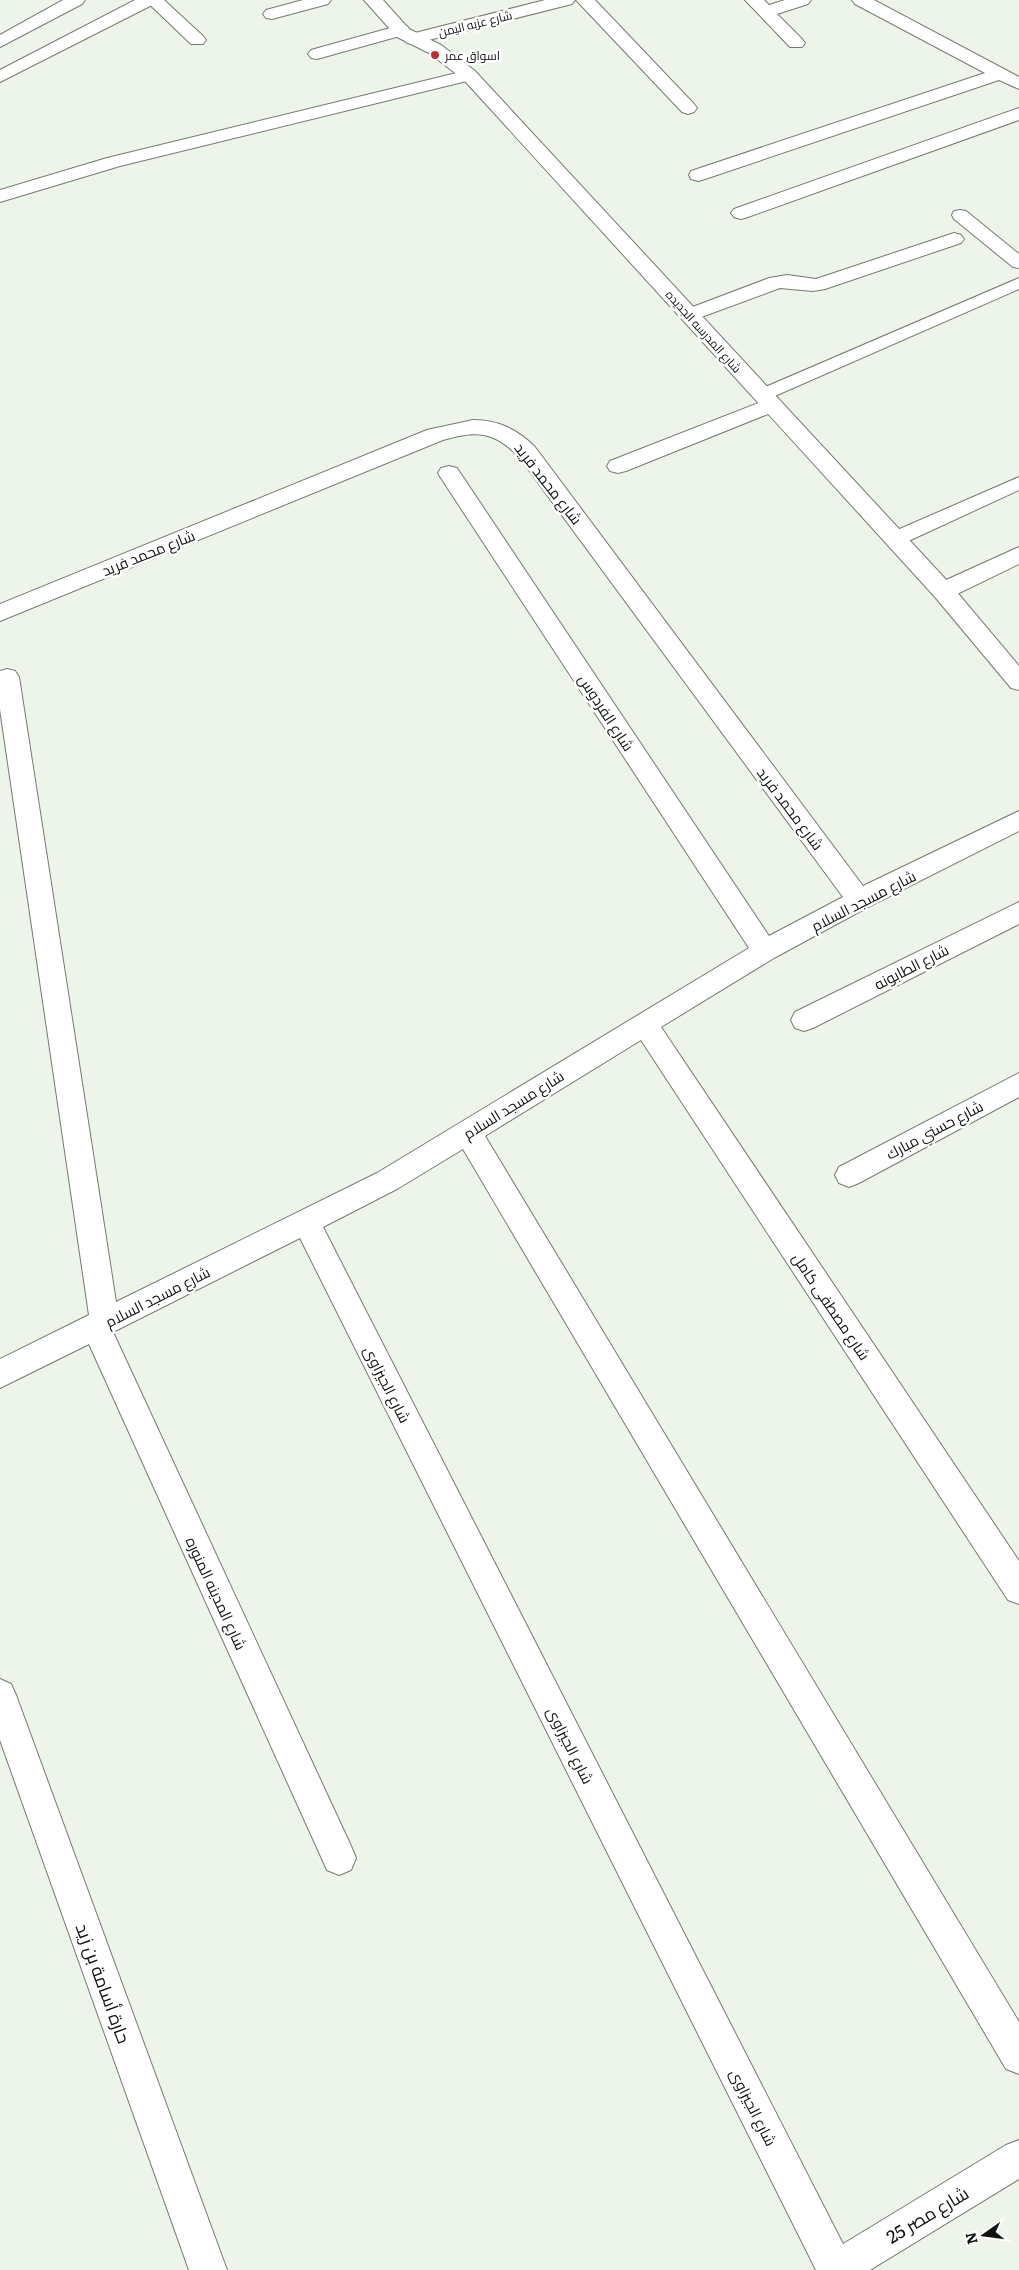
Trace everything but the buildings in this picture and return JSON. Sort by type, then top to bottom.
[{"type":"street","points":[[0,42],[76,0]]},
{"type":"street","points":[[0,77],[148,0]]},
{"type":"street","points":[[154,0],[197,40]]},
{"type":"street","points":[[272,14],[322,0]]},
{"type":"street","name":"شارع المدرسه الجديده","points":[[373,0],[407,35],[435,49],[469,75],[943,591],[1019,682]]},
{"type":"street","points":[[498,0],[510,14]]},
{"type":"street","name":"شارع عزبه اليمن","points":[[317,54],[510,14],[566,0]]},
{"type":"street","points":[[585,0],[688,108]]},
{"type":"street","points":[[760,6],[802,0]]},
{"type":"street","points":[[861,0],[1019,84]]},
{"type":"street","points":[[760,6],[796,43]]},
{"type":"street","points":[[698,175],[1000,74]]},
{"type":"street","points":[[0,196],[114,162],[469,75]]},
{"type":"street","points":[[741,213],[1019,114]]},
{"type":"street","points":[[689,315],[776,282],[786,280],[806,285],[818,285],[954,240]]},
{"type":"street","points":[[618,466],[767,400]]},
{"type":"street","name":"شارع محمد فريد","points":[[0,613],[435,435],[463,426],[494,428],[508,434],[527,452],[859,900]]},
{"type":"street","name":"شارع الفردوس","points":[[449,473],[765,951]]},
{"type":"street","points":[[943,591],[1019,555]]},
{"type":"street","name":"شارع المدينه المنوره","points":[[7,677],[101,1325],[339,1858]]},
{"type":"street","name":"شارع مسجد السلام","points":[[0,1374],[387,1181],[765,951],[859,900],[1019,820]]},
{"type":"street","name":"شارع الطابونه","points":[[804,1020],[1019,912]]},
{"type":"street","name":"شارع مصطفى كامل","points":[[644,1024],[1019,1589]]},
{"type":"street","name":"شارع حسني مبارك","points":[[849,1174],[1019,1084]]},
{"type":"street","points":[[468,1132],[1019,2056]]},
{"type":"street","name":"شارع الجيزاوى","points":[[306,1222],[835,2270]]},
{"type":"street","name":"حارة أسامة بن زيد","points":[[0,1695],[208,2270]]},
{"type":"street","name":"شارع مصر 25","points":[[835,2270],[1019,2158]]},
{"type":"lane","points":[[960,215],[1019,263]]},
{"type":"lane","points":[[767,400],[1019,283]]},
{"type":"lane","points":[[895,539],[1019,483]]},
{"type":"place","name":"اسواق عمر","points":[[435,55]]}]
